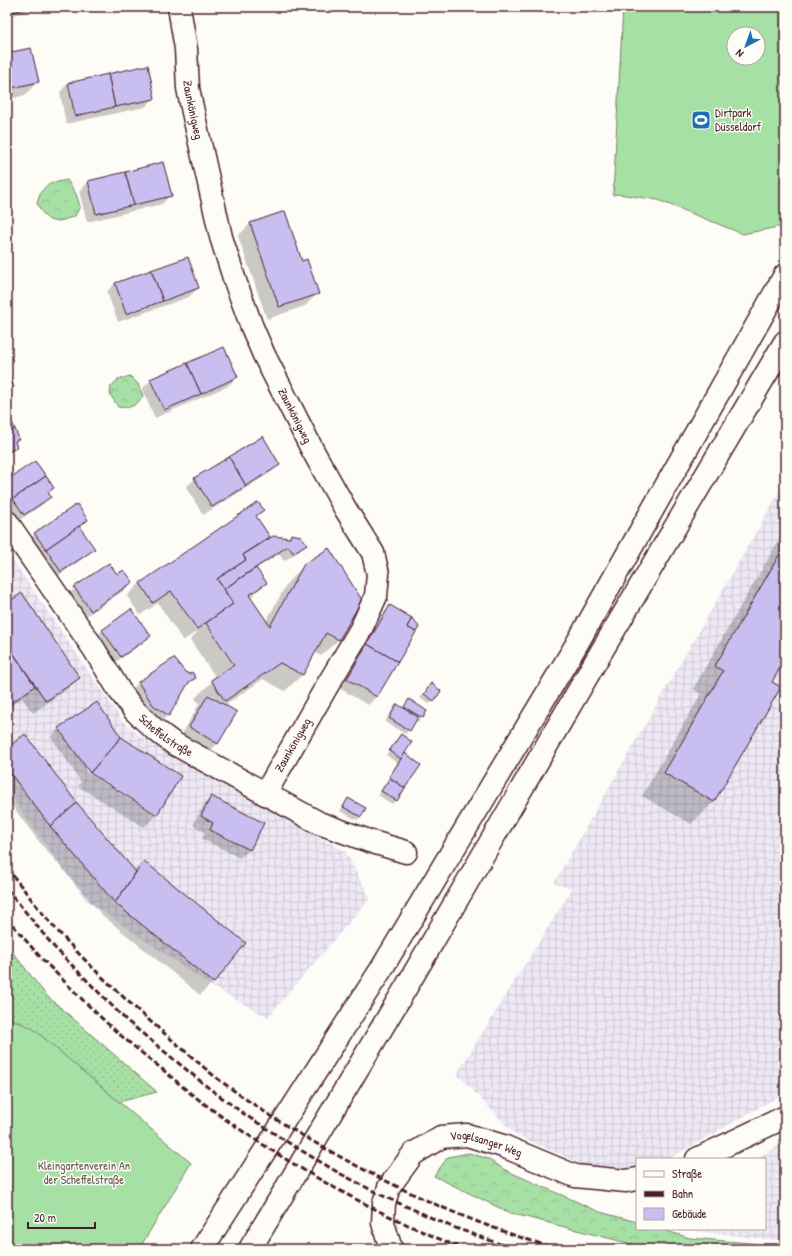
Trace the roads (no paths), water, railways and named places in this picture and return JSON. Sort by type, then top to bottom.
[{"type":"main road","name":"Zaunkönigweg","points":[[179,7],[186,49],[188,88],[191,103],[221,237],[235,281],[264,355],[313,452],[342,504],[373,553],[378,574],[376,596],[362,629],[327,686],[265,794]]},
{"type":"main road","points":[[202,1249],[382,968],[562,668],[785,275]]},
{"type":"main road","points":[[250,1249],[408,984],[592,666],[785,342]]},
{"type":"main road","name":"Scheffelstraße","points":[[7,522],[94,649],[119,690],[134,710],[153,728],[173,743],[319,822],[369,841],[406,852]]},
{"type":"main road","points":[[699,1158],[785,1117]]},
{"type":"main road","name":"Vogelsanger Weg","points":[[391,1249],[383,1223],[384,1203],[389,1187],[413,1154],[441,1137],[467,1135],[503,1146],[575,1176],[632,1180]]},
{"type":"railway","points":[[7,868],[58,932],[79,954],[149,1020],[218,1079],[243,1097],[281,1122],[349,1162],[407,1191],[467,1218],[528,1240],[559,1249]]},
{"type":"railway","points":[[7,889],[54,947],[126,1020],[210,1089],[247,1116],[339,1173],[381,1195],[450,1226],[514,1249]]},
{"type":"railway","points":[[7,918],[44,961],[123,1038],[202,1102],[232,1124],[296,1165],[361,1202],[429,1235],[464,1249]]},
{"type":"place","name":"Dirtpark Düsseldorf","points":[[701,120]]},
{"type":"park label","name":"Kleingartenverein An der Scheffelstraße","points":[[84,1173]]}]
